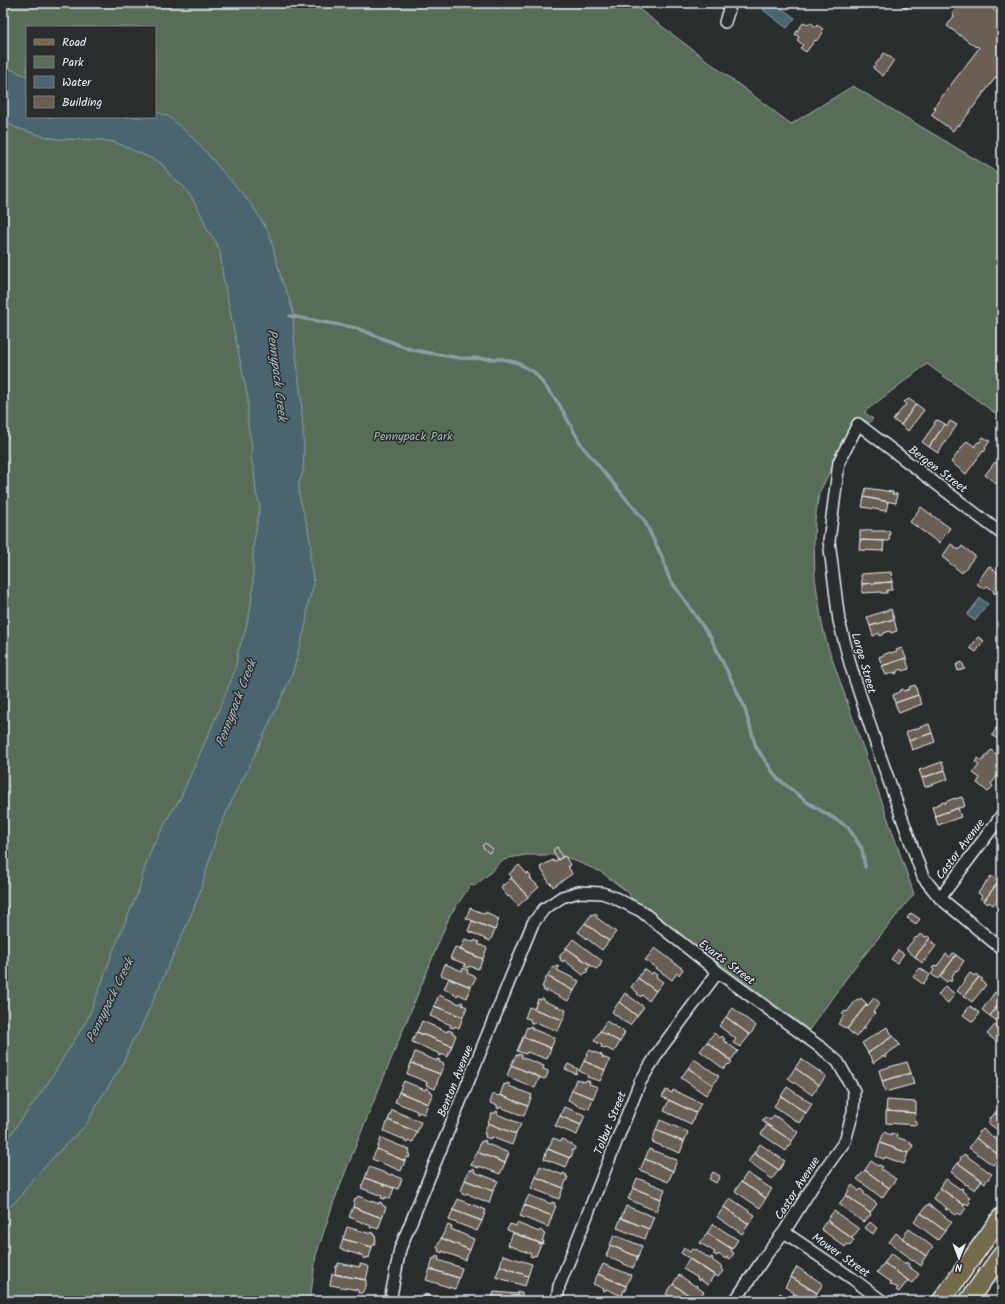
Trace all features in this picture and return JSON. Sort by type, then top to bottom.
[{"type":"main road","points":[[941,1301],[1002,1216]]},
{"type":"main road","points":[[968,1301],[1002,1254]]},
{"type":"street","points":[[725,22],[731,3]]},
{"type":"street","name":"Bergen Street","points":[[858,424],[1002,534]]},
{"type":"street","name":"Large Street","points":[[858,424],[839,462],[829,541],[839,620],[851,667],[876,746],[923,877],[940,898],[1002,948]]},
{"type":"street","name":"Castor Avenue","points":[[940,898],[1002,815]]},
{"type":"street","name":"Evarts Street","points":[[575,893],[602,893],[641,912],[718,972],[824,1050],[838,1062],[849,1080]]},
{"type":"street","name":"Benton Avenue","points":[[390,1301],[400,1249],[533,923],[544,909],[562,897],[575,893]]},
{"type":"street","name":"Tolbut Street","points":[[557,1301],[559,1286],[640,1082],[661,1048],[718,972]]},
{"type":"street","name":"Castor Avenue","points":[[735,1301],[766,1255],[784,1232],[816,1181],[845,1141],[853,1112],[854,1091],[849,1080]]},
{"type":"street","name":"Mower Street","points":[[784,1232],[853,1279],[882,1301]]},
{"type":"green space","name":"Pennypack Park","points":[[3,3],[631,3],[791,124],[853,86],[1002,175],[1002,418],[927,364],[864,412],[873,419],[869,423],[857,417],[819,493],[815,520],[815,578],[822,624],[827,644],[914,894],[853,969],[809,1030],[631,898],[629,893],[601,872],[566,857],[552,855],[526,855],[509,858],[500,862],[488,875],[474,886],[471,885],[450,915],[334,1201],[316,1255],[310,1301],[3,1301]]},
{"type":"water","points":[[769,3],[783,3],[780,7],[795,18],[787,28],[763,10]]},
{"type":"water","name":"Pennypack Creek","points":[[3,66],[26,76],[26,118],[156,118],[156,111],[168,116],[191,136],[252,205],[269,233],[282,281],[293,312],[304,449],[303,471],[299,483],[299,496],[308,528],[311,546],[310,560],[314,584],[308,604],[306,624],[292,675],[246,773],[235,793],[217,834],[201,889],[192,913],[138,1034],[133,1039],[121,1067],[96,1106],[87,1124],[63,1147],[30,1183],[19,1198],[3,1213],[3,1145],[48,1083],[88,1018],[113,951],[138,892],[152,848],[179,801],[235,671],[238,651],[245,632],[250,611],[253,587],[253,548],[260,505],[256,493],[254,470],[251,458],[252,446],[248,426],[248,399],[223,277],[220,251],[207,229],[192,198],[183,186],[170,175],[161,163],[124,146],[114,142],[101,140],[56,139],[17,128],[3,121]]},
{"type":"water","points":[[980,598],[988,604],[975,621],[967,615]]},
{"type":"building","points":[[898,3],[911,3],[906,9]]},
{"type":"building","points":[[961,3],[985,3],[1002,16],[1002,69],[959,126],[957,125],[953,131],[931,115],[936,109],[934,107],[979,48],[947,26],[954,16],[952,14]]},
{"type":"building","points":[[804,22],[808,25],[810,22],[816,27],[817,25],[823,29],[821,31],[823,33],[816,41],[815,40],[806,52],[800,48],[803,45],[797,40],[799,37],[795,34]]},
{"type":"building","points":[[884,53],[894,60],[883,76],[873,68]]},
{"type":"building","points":[[909,399],[916,404],[901,425],[893,420],[906,404],[904,402]]},
{"type":"building","points":[[916,404],[924,410],[908,431],[901,425]]},
{"type":"building","points":[[936,420],[945,424],[929,447],[922,442],[935,424],[934,423]]},
{"type":"building","points":[[950,421],[957,425],[938,453],[929,447],[945,424],[947,426]]},
{"type":"building","points":[[983,437],[990,441],[984,452],[983,451],[966,474],[951,462],[967,441],[975,447],[975,445],[978,442],[979,443]]},
{"type":"building","points":[[995,462],[1002,467],[1002,488],[985,475]]},
{"type":"building","points":[[866,488],[893,492],[892,494],[897,494],[896,503],[864,497]]},
{"type":"building","points":[[864,497],[888,502],[886,511],[862,507]]},
{"type":"building","points":[[921,507],[950,528],[939,543],[910,522]]},
{"type":"building","points":[[860,531],[890,531],[889,541],[860,540]]},
{"type":"building","points":[[860,540],[884,541],[883,551],[859,550]]},
{"type":"building","points":[[951,544],[959,550],[962,546],[975,556],[962,573],[942,557]]},
{"type":"building","points":[[989,566],[1002,576],[1001,596],[996,592],[995,594],[993,592],[994,591],[987,586],[984,589],[977,584]]},
{"type":"building","points":[[891,572],[892,582],[862,584],[861,574]]},
{"type":"building","points":[[892,582],[892,590],[887,590],[887,593],[862,593],[862,584]]},
{"type":"building","points":[[891,609],[894,619],[870,626],[867,617]]},
{"type":"building","points":[[894,619],[897,631],[891,633],[890,631],[880,636],[879,633],[873,636],[870,626]]},
{"type":"building","points":[[978,637],[984,641],[976,652],[970,648]]},
{"type":"building","points":[[902,648],[906,658],[882,666],[879,657]]},
{"type":"building","points":[[906,658],[909,669],[903,671],[902,669],[897,671],[895,674],[895,672],[886,675],[882,666]]},
{"type":"building","points":[[962,662],[965,669],[958,671],[956,665]]},
{"type":"building","points":[[915,685],[918,695],[895,703],[893,695],[903,689],[904,691],[910,689],[909,687]]},
{"type":"building","points":[[918,695],[922,704],[899,713],[895,703]]},
{"type":"building","points":[[1002,722],[1002,742],[992,735],[996,730],[995,729]]},
{"type":"building","points":[[929,724],[932,733],[909,741],[906,732]]},
{"type":"building","points":[[932,733],[935,742],[912,750],[909,741]]},
{"type":"building","points":[[991,750],[1002,759],[1002,770],[991,784],[993,786],[988,792],[977,783],[980,778],[973,773],[979,765],[975,762],[978,758],[982,761]]},
{"type":"building","points":[[942,762],[945,770],[922,778],[919,770]]},
{"type":"building","points":[[945,770],[948,779],[925,787],[922,778]]},
{"type":"building","points":[[962,797],[965,806],[935,816],[932,807],[943,802],[946,803],[945,802],[955,798]]},
{"type":"building","points":[[958,808],[961,817],[938,825],[935,816]]},
{"type":"building","points":[[485,843],[493,849],[489,853],[482,846]]},
{"type":"building","points":[[557,847],[562,857],[558,860],[553,850]]},
{"type":"building","points":[[565,856],[570,865],[568,866],[572,874],[553,887],[540,867]]},
{"type":"building","points":[[519,865],[527,874],[528,873],[531,877],[530,878],[539,887],[528,897],[509,874]]},
{"type":"building","points":[[991,876],[999,881],[984,901],[980,898],[982,896],[978,893]]},
{"type":"building","points":[[511,878],[528,897],[518,906],[501,888],[503,884],[504,885]]},
{"type":"building","points":[[999,881],[1002,884],[1002,893],[993,905],[989,902],[988,904],[984,901]]},
{"type":"building","points":[[470,908],[485,914],[486,912],[499,919],[495,930],[466,918]]},
{"type":"building","points":[[595,913],[598,915],[596,917],[616,932],[609,941],[585,923],[592,914],[594,915]]},
{"type":"building","points":[[911,913],[920,919],[916,924],[907,918]]},
{"type":"building","points":[[472,921],[495,930],[490,941],[468,931]]},
{"type":"building","points":[[585,923],[609,941],[602,950],[578,932]]},
{"type":"building","points":[[920,934],[930,938],[915,957],[906,949]]},
{"type":"building","points":[[930,938],[933,941],[932,943],[936,946],[926,959],[927,960],[924,960],[922,963],[915,957]]},
{"type":"building","points":[[465,939],[474,942],[475,940],[479,942],[478,944],[487,948],[483,959],[460,950]]},
{"type":"building","points":[[573,939],[602,961],[600,966],[596,969],[566,948]]},
{"type":"building","points":[[455,947],[483,959],[478,969],[469,966],[468,968],[464,966],[465,964],[450,958]]},
{"type":"building","points":[[566,948],[591,965],[587,970],[587,973],[586,972],[583,975],[564,960],[563,962],[560,960],[561,958],[559,957]]},
{"type":"building","points":[[655,948],[683,969],[679,975],[677,973],[672,980],[645,960]]},
{"type":"building","points":[[898,950],[904,954],[897,963],[891,959]]},
{"type":"building","points":[[953,953],[956,955],[938,979],[931,974],[934,970],[932,968],[935,965],[937,966],[946,954],[950,957]]},
{"type":"building","points":[[956,955],[964,961],[951,978],[951,982],[949,980],[947,982],[940,977]]},
{"type":"building","points":[[445,964],[462,971],[463,968],[468,970],[467,973],[476,977],[471,987],[441,975]]},
{"type":"building","points":[[556,966],[559,967],[557,970],[579,981],[574,991],[547,976],[553,967],[555,968]]},
{"type":"building","points":[[920,968],[930,975],[923,984],[913,977]]},
{"type":"building","points":[[644,969],[652,974],[653,972],[657,975],[656,977],[663,982],[656,991],[638,978]]},
{"type":"building","points":[[970,973],[975,976],[976,974],[979,977],[964,996],[957,991]]},
{"type":"building","points":[[547,976],[574,991],[568,1001],[546,990],[546,992],[543,990],[544,988],[542,987]]},
{"type":"building","points":[[979,977],[983,979],[981,981],[986,985],[972,1002],[964,996]]},
{"type":"building","points":[[449,978],[471,987],[467,998],[458,994],[457,996],[453,994],[454,993],[444,989]]},
{"type":"building","points":[[638,978],[656,991],[649,1001],[642,995],[641,997],[637,994],[638,993],[631,987]]},
{"type":"building","points":[[945,986],[955,994],[948,1003],[938,995]]},
{"type":"building","points":[[995,992],[1000,996],[1002,994],[1002,999],[990,1016],[982,1010]]},
{"type":"building","points":[[625,993],[644,1007],[637,1016],[619,1002]]},
{"type":"building","points":[[439,995],[460,1004],[461,1002],[463,1003],[462,1005],[467,1007],[463,1017],[434,1006]]},
{"type":"building","points":[[542,998],[544,1001],[566,1010],[563,1020],[534,1009],[538,999],[541,1000]]},
{"type":"building","points":[[861,998],[867,1004],[847,1029],[838,1024],[844,1015],[842,1014],[845,1011],[847,1012],[857,999],[859,1000]]},
{"type":"building","points":[[874,998],[880,1003],[873,1012],[875,1013],[864,1027],[866,1028],[864,1030],[863,1028],[856,1037],[847,1029],[867,1004],[867,1006]]},
{"type":"building","points":[[1002,999],[1002,1018],[1001,1020],[999,1018],[997,1021],[990,1016]]},
{"type":"building","points":[[619,1002],[637,1016],[630,1025],[612,1012]]},
{"type":"building","points":[[434,1006],[463,1017],[459,1028],[455,1026],[454,1028],[450,1027],[451,1025],[430,1016]]},
{"type":"building","points":[[970,1006],[980,1013],[973,1022],[963,1015]]},
{"type":"building","points":[[529,1007],[563,1020],[558,1031],[535,1022],[534,1024],[531,1023],[530,1019],[525,1018]]},
{"type":"building","points":[[733,1008],[756,1026],[750,1035],[726,1017]]},
{"type":"building","points":[[726,1017],[750,1035],[740,1047],[733,1043],[736,1039],[719,1026]]},
{"type":"building","points":[[422,1021],[447,1032],[448,1030],[453,1032],[452,1033],[456,1035],[452,1046],[417,1032]]},
{"type":"building","points":[[606,1021],[625,1032],[620,1042],[600,1031]]},
{"type":"building","points":[[995,1025],[1002,1031],[1002,1036],[997,1042],[987,1034]]},
{"type":"building","points":[[530,1026],[532,1029],[555,1038],[551,1048],[523,1037],[527,1027],[529,1028]]},
{"type":"building","points":[[887,1027],[893,1036],[868,1053],[862,1043]]},
{"type":"building","points":[[600,1031],[620,1042],[614,1052],[601,1047],[602,1045],[594,1041]]},
{"type":"building","points":[[416,1032],[452,1046],[447,1057],[442,1054],[441,1056],[439,1055],[440,1054],[412,1042]]},
{"type":"building","points":[[714,1033],[720,1038],[722,1036],[725,1039],[723,1040],[738,1051],[731,1060],[707,1042]]},
{"type":"building","points":[[893,1036],[900,1045],[885,1055],[885,1058],[883,1056],[873,1063],[873,1060],[868,1053]]},
{"type":"building","points":[[523,1037],[551,1048],[547,1059],[527,1052],[526,1054],[517,1051]]},
{"type":"building","points":[[707,1042],[732,1062],[724,1069],[700,1051]]},
{"type":"building","points":[[589,1050],[610,1060],[605,1070],[584,1061]]},
{"type":"building","points":[[415,1052],[437,1061],[437,1059],[440,1060],[439,1062],[444,1064],[440,1074],[411,1063]]},
{"type":"building","points":[[518,1054],[522,1055],[521,1057],[544,1066],[543,1069],[548,1071],[546,1078],[544,1079],[511,1065]]},
{"type":"building","points":[[694,1059],[719,1076],[713,1085],[688,1068]]},
{"type":"building","points":[[801,1059],[826,1076],[819,1085],[795,1068]]},
{"type":"building","points":[[584,1061],[605,1070],[600,1081],[587,1077],[588,1075],[579,1071]]},
{"type":"building","points":[[907,1062],[911,1073],[882,1081],[879,1070]]},
{"type":"building","points":[[411,1063],[440,1074],[435,1089],[426,1085],[427,1082],[407,1074]]},
{"type":"building","points":[[568,1064],[578,1069],[576,1074],[565,1069]]},
{"type":"building","points":[[511,1065],[540,1077],[535,1088],[507,1076]]},
{"type":"building","points":[[688,1068],[713,1085],[706,1095],[681,1078]]},
{"type":"building","points":[[795,1068],[819,1085],[812,1095],[788,1078]]},
{"type":"building","points":[[911,1073],[914,1084],[885,1092],[882,1081]]},
{"type":"building","points":[[576,1079],[585,1082],[586,1080],[590,1082],[589,1084],[598,1087],[593,1098],[572,1090]]},
{"type":"building","points":[[404,1081],[425,1090],[426,1088],[433,1093],[428,1104],[399,1092]]},
{"type":"building","points":[[507,1083],[510,1084],[509,1086],[532,1095],[528,1106],[500,1095],[504,1084],[506,1085]]},
{"type":"building","points":[[787,1087],[812,1104],[806,1113],[781,1096]]},
{"type":"building","points":[[572,1090],[593,1098],[589,1109],[580,1107],[568,1100]]},
{"type":"building","points":[[666,1090],[672,1093],[673,1090],[701,1103],[696,1113],[662,1097]]},
{"type":"building","points":[[399,1092],[428,1104],[424,1114],[419,1112],[418,1114],[416,1113],[417,1111],[395,1102]]},
{"type":"building","points":[[493,1094],[500,1095],[528,1106],[524,1116],[500,1107],[499,1109],[497,1108],[498,1106],[490,1103]]},
{"type":"building","points":[[781,1096],[806,1113],[799,1123],[774,1106]]},
{"type":"building","points":[[669,1100],[696,1113],[691,1124],[664,1111]]},
{"type":"building","points":[[887,1100],[916,1102],[916,1113],[886,1111]]},
{"type":"building","points":[[1001,1104],[1002,1105],[1002,1119],[995,1113]]},
{"type":"building","points":[[564,1107],[585,1115],[581,1125],[560,1116]]},
{"type":"building","points":[[392,1110],[421,1122],[417,1132],[388,1120]]},
{"type":"building","points":[[496,1111],[498,1112],[497,1114],[521,1124],[516,1134],[488,1123],[492,1113],[495,1113]]},
{"type":"building","points":[[886,1111],[916,1113],[915,1122],[917,1122],[917,1125],[886,1123]]},
{"type":"building","points":[[995,1113],[1002,1119],[1002,1133],[988,1123],[990,1117],[991,1118]]},
{"type":"building","points":[[774,1115],[798,1132],[792,1141],[762,1121],[765,1117],[770,1120]]},
{"type":"building","points":[[560,1116],[581,1125],[577,1135],[555,1126]]},
{"type":"building","points":[[388,1120],[417,1132],[413,1142],[408,1141],[407,1143],[404,1141],[405,1140],[384,1131]]},
{"type":"building","points":[[660,1120],[688,1132],[684,1142],[656,1130]]},
{"type":"building","points":[[488,1123],[516,1134],[512,1145],[491,1137],[490,1139],[485,1137],[486,1135],[484,1134]]},
{"type":"building","points":[[767,1125],[792,1141],[786,1151],[761,1134]]},
{"type":"building","points":[[983,1129],[997,1140],[998,1138],[1000,1139],[998,1141],[1002,1144],[1002,1156],[976,1138],[979,1131],[980,1132]]},
{"type":"building","points":[[656,1130],[684,1142],[680,1153],[652,1142]]},
{"type":"building","points":[[884,1132],[891,1135],[891,1133],[897,1135],[896,1137],[911,1142],[911,1145],[913,1145],[911,1151],[909,1150],[908,1153],[880,1143]]},
{"type":"building","points":[[381,1138],[410,1150],[408,1154],[410,1154],[409,1158],[407,1157],[405,1161],[377,1149]]},
{"type":"building","points":[[553,1138],[561,1141],[562,1139],[567,1141],[566,1143],[567,1142],[574,1146],[575,1148],[572,1151],[573,1152],[570,1158],[548,1149]]},
{"type":"building","points":[[976,1138],[1000,1156],[993,1165],[969,1148]]},
{"type":"building","points":[[484,1140],[486,1141],[485,1143],[509,1153],[505,1163],[477,1152],[481,1141],[483,1142]]},
{"type":"building","points":[[880,1143],[908,1153],[904,1164],[885,1157],[884,1159],[876,1156]]},
{"type":"building","points":[[760,1144],[785,1161],[779,1170],[754,1153]]},
{"type":"building","points":[[377,1149],[405,1161],[401,1171],[372,1159]]},
{"type":"building","points":[[547,1149],[570,1158],[566,1167],[544,1159]]},
{"type":"building","points":[[649,1149],[677,1160],[673,1171],[645,1159]]},
{"type":"building","points":[[477,1152],[505,1163],[500,1174],[479,1166],[479,1168],[471,1165]]},
{"type":"building","points":[[754,1153],[779,1170],[772,1179],[748,1162]]},
{"type":"building","points":[[964,1154],[992,1174],[985,1183],[958,1163],[961,1156],[962,1157]]},
{"type":"building","points":[[645,1159],[673,1171],[668,1182],[640,1170]]},
{"type":"building","points":[[871,1161],[878,1166],[883,1167],[881,1169],[896,1179],[889,1188],[865,1170]]},
{"type":"building","points":[[958,1163],[982,1180],[975,1190],[966,1184],[965,1185],[965,1183],[951,1172]]},
{"type":"building","points":[[540,1166],[563,1175],[563,1173],[567,1175],[566,1177],[568,1177],[563,1188],[536,1177]]},
{"type":"building","points":[[369,1167],[402,1179],[398,1189],[365,1178]]},
{"type":"building","points":[[472,1168],[475,1170],[474,1172],[498,1181],[493,1191],[465,1180],[469,1170],[472,1171]]},
{"type":"building","points":[[865,1170],[889,1188],[882,1198],[857,1179]]},
{"type":"building","points":[[713,1172],[720,1176],[716,1183],[709,1179]]},
{"type":"building","points":[[747,1173],[772,1189],[766,1198],[741,1182]]},
{"type":"building","points":[[536,1177],[563,1188],[559,1199],[531,1188]]},
{"type":"building","points":[[365,1178],[394,1188],[390,1199],[385,1197],[385,1199],[381,1198],[382,1196],[361,1188]]},
{"type":"building","points":[[637,1178],[665,1189],[661,1199],[633,1188]]},
{"type":"building","points":[[946,1179],[960,1189],[963,1189],[962,1191],[970,1197],[968,1200],[970,1202],[968,1205],[965,1203],[964,1205],[940,1188]]},
{"type":"building","points":[[465,1180],[493,1191],[489,1203],[466,1193],[465,1195],[462,1194],[463,1192],[461,1191]]},
{"type":"building","points":[[741,1182],[766,1198],[760,1208],[735,1191]]},
{"type":"building","points":[[852,1185],[859,1191],[861,1189],[864,1194],[877,1204],[870,1213],[846,1195]]},
{"type":"building","points":[[633,1188],[661,1199],[656,1211],[628,1199]]},
{"type":"building","points":[[940,1188],[964,1205],[963,1206],[966,1208],[961,1215],[958,1213],[956,1215],[948,1209],[945,1209],[947,1208],[933,1198]]},
{"type":"building","points":[[529,1195],[551,1204],[552,1202],[555,1203],[554,1205],[556,1206],[552,1216],[524,1205]]},
{"type":"building","points":[[846,1195],[871,1215],[863,1222],[839,1204]]},
{"type":"building","points":[[358,1196],[379,1204],[379,1202],[382,1203],[382,1205],[386,1207],[382,1218],[353,1207],[355,1198],[356,1199]]},
{"type":"building","points":[[730,1198],[755,1215],[749,1224],[724,1207]]},
{"type":"building","points":[[458,1199],[486,1210],[482,1221],[453,1210]]},
{"type":"building","points":[[928,1204],[952,1222],[945,1231],[921,1213]]},
{"type":"building","points":[[524,1205],[552,1216],[548,1227],[520,1216]]},
{"type":"building","points":[[626,1206],[654,1217],[649,1229],[621,1218]]},
{"type":"building","points":[[353,1207],[382,1218],[378,1229],[373,1227],[370,1228],[371,1226],[349,1217]]},
{"type":"building","points":[[724,1207],[749,1224],[742,1234],[717,1217]]},
{"type":"building","points":[[453,1210],[482,1221],[477,1231],[449,1220]]},
{"type":"building","points":[[834,1211],[859,1229],[852,1238],[827,1220]]},
{"type":"building","points":[[921,1213],[945,1231],[938,1240],[914,1222]]},
{"type":"building","points":[[621,1218],[649,1229],[645,1239],[617,1228]]},
{"type":"building","points":[[827,1220],[854,1240],[850,1246],[847,1244],[845,1247],[821,1229]]},
{"type":"building","points":[[870,1222],[877,1228],[873,1234],[865,1228]]},
{"type":"building","points":[[517,1223],[539,1232],[540,1230],[543,1232],[545,1234],[542,1241],[544,1241],[543,1244],[507,1230],[510,1224],[516,1226]]},
{"type":"building","points":[[713,1224],[738,1240],[732,1249],[707,1233]]},
{"type":"building","points":[[448,1225],[452,1227],[451,1229],[474,1239],[470,1250],[441,1238]]},
{"type":"building","points":[[347,1227],[371,1234],[371,1232],[374,1233],[376,1239],[374,1245],[372,1247],[343,1239]]},
{"type":"building","points":[[909,1229],[933,1247],[926,1256],[902,1238]]},
{"type":"building","points":[[513,1233],[541,1244],[536,1256],[530,1256],[531,1254],[508,1245]]},
{"type":"building","points":[[707,1233],[732,1249],[731,1251],[734,1253],[730,1259],[727,1257],[726,1259],[718,1254],[717,1256],[713,1254],[715,1252],[700,1243]]},
{"type":"building","points":[[896,1233],[926,1256],[921,1266],[909,1259],[910,1258],[889,1242]]},
{"type":"building","points":[[614,1235],[642,1246],[638,1257],[610,1245]]},
{"type":"building","points":[[441,1238],[470,1250],[465,1260],[442,1251],[442,1253],[438,1251],[439,1249],[437,1248]]},
{"type":"building","points":[[343,1239],[372,1247],[369,1258],[367,1257],[366,1259],[363,1258],[363,1256],[340,1249]]},
{"type":"building","points":[[610,1245],[638,1257],[633,1268],[606,1256]]},
{"type":"building","points":[[684,1248],[690,1252],[692,1249],[696,1249],[710,1259],[711,1257],[713,1258],[712,1260],[722,1267],[721,1269],[723,1271],[718,1277],[681,1253]]},
{"type":"building","points":[[891,1253],[905,1264],[906,1262],[909,1264],[908,1266],[919,1274],[912,1283],[884,1263]]},
{"type":"building","points":[[503,1255],[532,1264],[528,1276],[500,1266]]},
{"type":"building","points":[[436,1256],[439,1257],[438,1260],[462,1268],[459,1278],[430,1269],[433,1258],[435,1259]]},
{"type":"building","points":[[689,1259],[714,1275],[708,1285],[699,1279],[699,1281],[697,1279],[698,1278],[683,1269]]},
{"type":"building","points":[[338,1263],[360,1267],[360,1264],[368,1266],[366,1280],[335,1274]]},
{"type":"building","points":[[884,1263],[908,1280],[899,1292],[896,1290],[898,1288],[890,1284],[891,1282],[877,1272]]},
{"type":"building","points":[[603,1264],[631,1275],[626,1286],[598,1274]]},
{"type":"building","points":[[500,1266],[528,1276],[525,1286],[496,1277]]},
{"type":"building","points":[[797,1267],[823,1284],[817,1293],[791,1277]]},
{"type":"building","points":[[430,1269],[459,1278],[455,1289],[426,1280]]},
{"type":"building","points":[[332,1274],[366,1280],[366,1287],[362,1293],[358,1293],[358,1290],[330,1285]]},
{"type":"building","points":[[598,1274],[626,1286],[626,1291],[624,1290],[622,1296],[606,1289],[605,1291],[603,1290],[604,1289],[593,1284]]},
{"type":"building","points":[[679,1275],[695,1286],[696,1285],[704,1292],[701,1295],[704,1297],[701,1301],[697,1301],[673,1284]]},
{"type":"building","points":[[791,1277],[817,1293],[812,1301],[807,1301],[795,1294],[794,1295],[794,1293],[785,1287]]},
{"type":"building","points":[[673,1284],[697,1301],[676,1301],[666,1294]]},
{"type":"building","points":[[494,1292],[518,1294],[518,1292],[522,1292],[522,1301],[493,1301],[492,1298]]},
{"type":"building","points":[[780,1293],[792,1301],[775,1301]]},
{"type":"building","points":[[425,1294],[429,1295],[428,1297],[453,1299],[453,1301],[423,1301]]},
{"type":"waterway","points":[[290,316],[356,328],[412,350],[460,358],[502,359],[518,363],[535,373],[559,404],[582,446],[644,520],[662,557],[669,578],[711,638],[744,706],[756,747],[777,778],[807,802],[848,827],[862,849],[865,867]]}]
